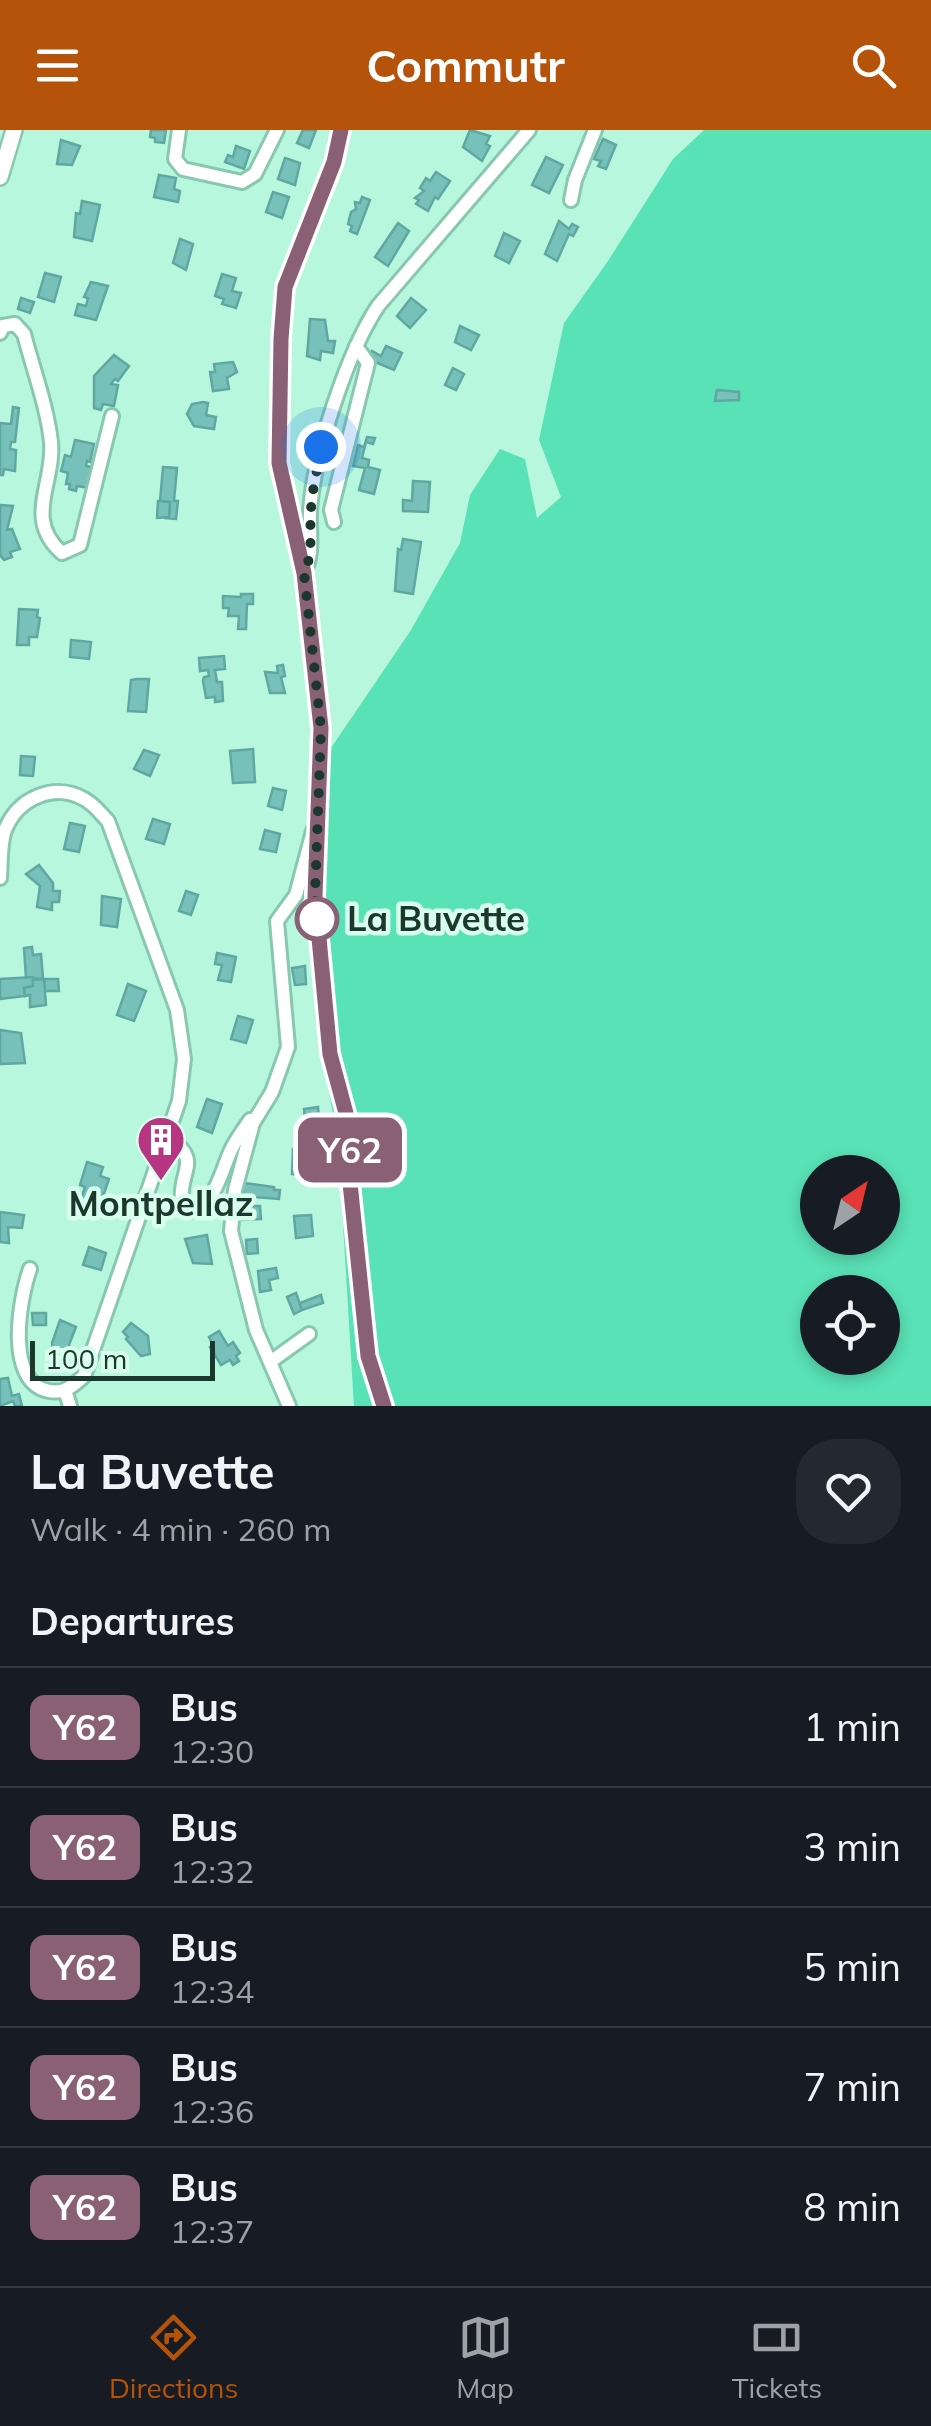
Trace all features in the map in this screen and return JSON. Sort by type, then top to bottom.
[{"type":"main road","points":[[0,177],[14,130]]},
{"type":"main road","points":[[340,130],[334,162],[285,287],[279,463],[304,573],[321,728],[316,905],[330,1054],[350,1128],[350,1183],[368,1356],[384,1406]]},
{"type":"street","points":[[180,130],[175,159],[183,169],[242,182],[255,174],[276,130]]},
{"type":"street","points":[[304,573],[321,447],[356,346],[378,306],[528,130]]},
{"type":"street","points":[[570,200],[596,130]]},
{"type":"street","points":[[0,333],[3,326],[14,324],[24,334],[52,447],[42,509],[46,539],[62,553],[80,545],[112,416]]},
{"type":"street","points":[[334,522],[331,510],[368,362],[356,346]]},
{"type":"street","points":[[0,878],[3,834],[13,814],[32,798],[53,791],[67,791],[88,801],[108,821],[177,1010],[184,1059],[179,1102],[84,1376],[65,1390],[38,1388],[25,1378],[20,1356],[22,1292],[30,1270]]},
{"type":"street","points":[[289,1406],[256,1330],[231,1231],[235,1190],[252,1123],[272,1092],[288,1047],[277,921],[296,895],[318,819]]},
{"type":"street","points":[[296,895],[316,905]]},
{"type":"street","points":[[167,1136],[186,1152],[189,1162],[180,1190],[182,1203],[194,1211],[203,1208],[210,1198],[234,1143],[259,1112]]},
{"type":"street","points":[[270,1362],[309,1334]]},
{"type":"street","points":[[65,1390],[70,1406]]},
{"type":"green space","points":[[704,130],[931,130],[931,1406],[354,1406],[338,1141],[315,1015],[331,748],[411,630],[460,543],[470,495],[500,449],[525,459],[537,518],[561,497],[539,440],[564,323],[673,159]]},
{"type":"building","points":[[151,130],[166,130],[164,143],[150,137]]},
{"type":"building","points":[[303,130],[316,130],[309,148],[297,143]]},
{"type":"building","points":[[470,130],[490,136],[486,144],[490,146],[482,161],[463,147]]},
{"type":"building","points":[[603,139],[616,145],[606,169],[594,159]]},
{"type":"building","points":[[61,140],[80,146],[72,165],[57,164]]},
{"type":"building","points":[[236,146],[250,151],[244,169],[225,162],[228,155],[233,157]]},
{"type":"building","points":[[546,157],[563,165],[549,193],[532,185]]},
{"type":"building","points":[[285,158],[300,163],[295,185],[278,179]]},
{"type":"building","points":[[436,172],[450,181],[428,211],[416,204],[419,200],[415,198],[424,191],[420,188],[426,178],[430,181]]},
{"type":"building","points":[[159,175],[176,178],[178,202],[154,197]]},
{"type":"building","points":[[273,192],[289,197],[282,218],[266,212]]},
{"type":"building","points":[[362,197],[370,200],[357,234],[350,231],[352,226],[348,224],[356,209],[355,202],[360,203]]},
{"type":"building","points":[[82,201],[100,205],[92,241],[74,237],[76,213],[80,214]]},
{"type":"building","points":[[559,221],[569,229],[572,224],[578,227],[573,236],[569,234],[557,261],[545,254]]},
{"type":"building","points":[[398,223],[409,231],[388,266],[375,257]]},
{"type":"building","points":[[504,233],[520,241],[509,263],[495,256]]},
{"type":"building","points":[[180,239],[193,244],[186,270],[173,263]]},
{"type":"building","points":[[45,273],[61,277],[54,302],[38,297]]},
{"type":"building","points":[[222,274],[236,278],[232,291],[241,293],[236,308],[222,304],[224,299],[215,296]]},
{"type":"building","points":[[91,282],[108,286],[96,320],[75,315],[78,304],[86,306],[88,298],[84,297]]},
{"type":"building","points":[[21,298],[34,302],[30,313],[18,309]]},
{"type":"building","points":[[411,298],[426,310],[410,328],[397,316]]},
{"type":"building","points":[[310,319],[325,320],[328,341],[335,341],[333,353],[321,351],[320,360],[307,356]]},
{"type":"building","points":[[460,326],[479,335],[471,350],[455,342]]},
{"type":"building","points":[[386,346],[402,353],[394,370],[368,359],[372,351],[381,356]]},
{"type":"building","points":[[114,355],[129,366],[111,384],[118,385],[114,406],[103,404],[101,410],[94,408],[94,376]]},
{"type":"building","points":[[233,362],[237,372],[227,378],[229,389],[213,391],[210,372],[215,372],[214,364]]},
{"type":"building","points":[[453,368],[464,374],[456,390],[445,385]]},
{"type":"building","points":[[717,390],[739,392],[739,400],[715,401]]},
{"type":"building","points":[[208,403],[206,415],[216,417],[214,429],[194,426],[187,414],[192,404]]},
{"type":"building","points":[[13,407],[19,408],[15,442],[11,442],[10,449],[16,450],[15,471],[4,469],[0,475],[0,423],[11,424]]},
{"type":"building","points":[[367,437],[375,438],[373,444],[366,442],[362,458],[369,460],[368,467],[380,470],[374,494],[359,490],[365,468],[353,466],[358,445],[364,447]]},
{"type":"building","points":[[75,440],[94,444],[86,466],[92,467],[89,488],[77,486],[76,491],[66,484],[68,473],[61,471],[65,455],[71,457]]},
{"type":"building","points":[[163,467],[177,468],[176,519],[164,518],[169,517],[170,502],[160,501]]},
{"type":"building","points":[[413,481],[430,482],[428,512],[403,511],[403,500],[412,501]]},
{"type":"building","points":[[158,501],[170,502],[169,517],[157,518]]},
{"type":"building","points":[[0,505],[13,506],[7,530],[12,529],[20,549],[10,552],[12,557],[4,560],[0,555]]},
{"type":"building","points":[[403,539],[421,542],[413,594],[395,591],[398,549],[401,550]]},
{"type":"building","points":[[253,594],[253,604],[247,604],[246,629],[238,629],[239,616],[228,616],[229,608],[223,608],[223,596]]},
{"type":"building","points":[[19,609],[38,610],[37,637],[29,637],[29,645],[17,645]]},
{"type":"building","points":[[71,640],[91,642],[89,659],[70,657]]},
{"type":"building","points":[[224,656],[225,669],[215,670],[217,682],[222,682],[223,701],[215,702],[215,697],[206,698],[203,681],[209,676],[208,670],[200,671],[199,658]]},
{"type":"building","points":[[283,665],[285,693],[270,693],[265,672],[278,673],[277,666]]},
{"type":"building","points":[[149,679],[146,712],[128,711],[131,680]]},
{"type":"building","points":[[253,749],[255,782],[233,783],[230,751]]},
{"type":"building","points":[[144,750],[159,755],[150,776],[134,769]]},
{"type":"building","points":[[21,756],[35,757],[33,776],[20,775]]},
{"type":"building","points":[[273,788],[286,791],[282,810],[268,806]]},
{"type":"building","points":[[153,819],[170,824],[164,844],[146,839]]},
{"type":"building","points":[[70,823],[85,826],[79,852],[64,849]]},
{"type":"building","points":[[265,830],[280,834],[276,852],[260,849]]},
{"type":"building","points":[[39,865],[53,883],[53,891],[60,891],[59,902],[52,902],[52,910],[37,907],[40,886],[26,874]]},
{"type":"building","points":[[186,891],[198,895],[191,915],[179,911]]},
{"type":"building","points":[[102,896],[121,899],[117,927],[101,925]]},
{"type":"building","points":[[32,947],[33,955],[41,954],[43,979],[26,978],[24,948]]},
{"type":"building","points":[[217,953],[236,957],[231,982],[218,980],[222,965],[215,964]]},
{"type":"building","points":[[305,966],[306,984],[295,985],[292,968]]},
{"type":"building","points":[[33,977],[33,986],[24,988],[25,996],[0,999],[0,979]]},
{"type":"building","points":[[44,979],[58,979],[59,991],[45,991]]},
{"type":"building","points":[[44,979],[46,1005],[30,1007],[30,995],[25,996],[24,988],[33,986],[33,980]]},
{"type":"building","points":[[128,984],[146,991],[134,1021],[117,1015]]},
{"type":"building","points":[[238,1016],[253,1020],[246,1043],[231,1039]]},
{"type":"building","points":[[0,1030],[21,1033],[25,1063],[0,1064]]},
{"type":"building","points":[[207,1099],[222,1104],[212,1133],[197,1127]]},
{"type":"building","points":[[318,1107],[320,1131],[306,1132],[304,1109]]},
{"type":"building","points":[[293,1149],[315,1151],[314,1165],[307,1165],[306,1175],[292,1174]]},
{"type":"building","points":[[87,1162],[103,1167],[100,1176],[109,1179],[100,1205],[94,1207],[80,1202]]},
{"type":"building","points":[[244,1183],[274,1187],[280,1190],[279,1199],[243,1196]]},
{"type":"building","points":[[241,1206],[260,1206],[261,1219],[241,1220]]},
{"type":"building","points":[[0,1212],[24,1215],[22,1228],[8,1227],[9,1243],[0,1242]]},
{"type":"building","points":[[311,1215],[313,1236],[296,1238],[294,1216]]},
{"type":"building","points":[[207,1235],[212,1264],[193,1263],[185,1239]]},
{"type":"building","points":[[257,1239],[258,1253],[247,1254],[246,1240]]},
{"type":"building","points":[[89,1247],[106,1253],[101,1270],[83,1265]]},
{"type":"building","points":[[276,1268],[278,1278],[269,1280],[271,1290],[260,1292],[258,1271]]},
{"type":"building","points":[[296,1293],[302,1310],[294,1314],[287,1297]]},
{"type":"building","points":[[321,1295],[323,1303],[302,1310],[300,1303]]},
{"type":"building","points":[[32,1313],[46,1313],[46,1325],[33,1325]]},
{"type":"building","points":[[60,1320],[76,1327],[69,1345],[72,1355],[53,1354],[52,1343]]},
{"type":"building","points":[[131,1323],[148,1336],[150,1354],[141,1356],[126,1339],[123,1332]]},
{"type":"building","points":[[219,1331],[228,1346],[233,1342],[240,1353],[236,1356],[239,1361],[233,1365],[230,1360],[221,1365],[210,1347],[213,1345],[209,1337]]},
{"type":"building","points":[[8,1378],[12,1396],[19,1394],[22,1406],[15,1406],[13,1401],[0,1406],[0,1379]]},
{"type":"bus line","name":"Y62","points":[[341,130],[334,162],[285,287],[279,463],[304,573],[321,728],[315,896],[330,1054],[350,1128],[350,1183],[368,1356],[384,1406]]},
{"type":"place","name":"La Buvette","points":[[317,919]]},
{"type":"place","name":"Montpellaz","points":[[161,1182]]},
{"type":"route","points":[[317,919],[321,728],[304,573],[321,447]]}]
